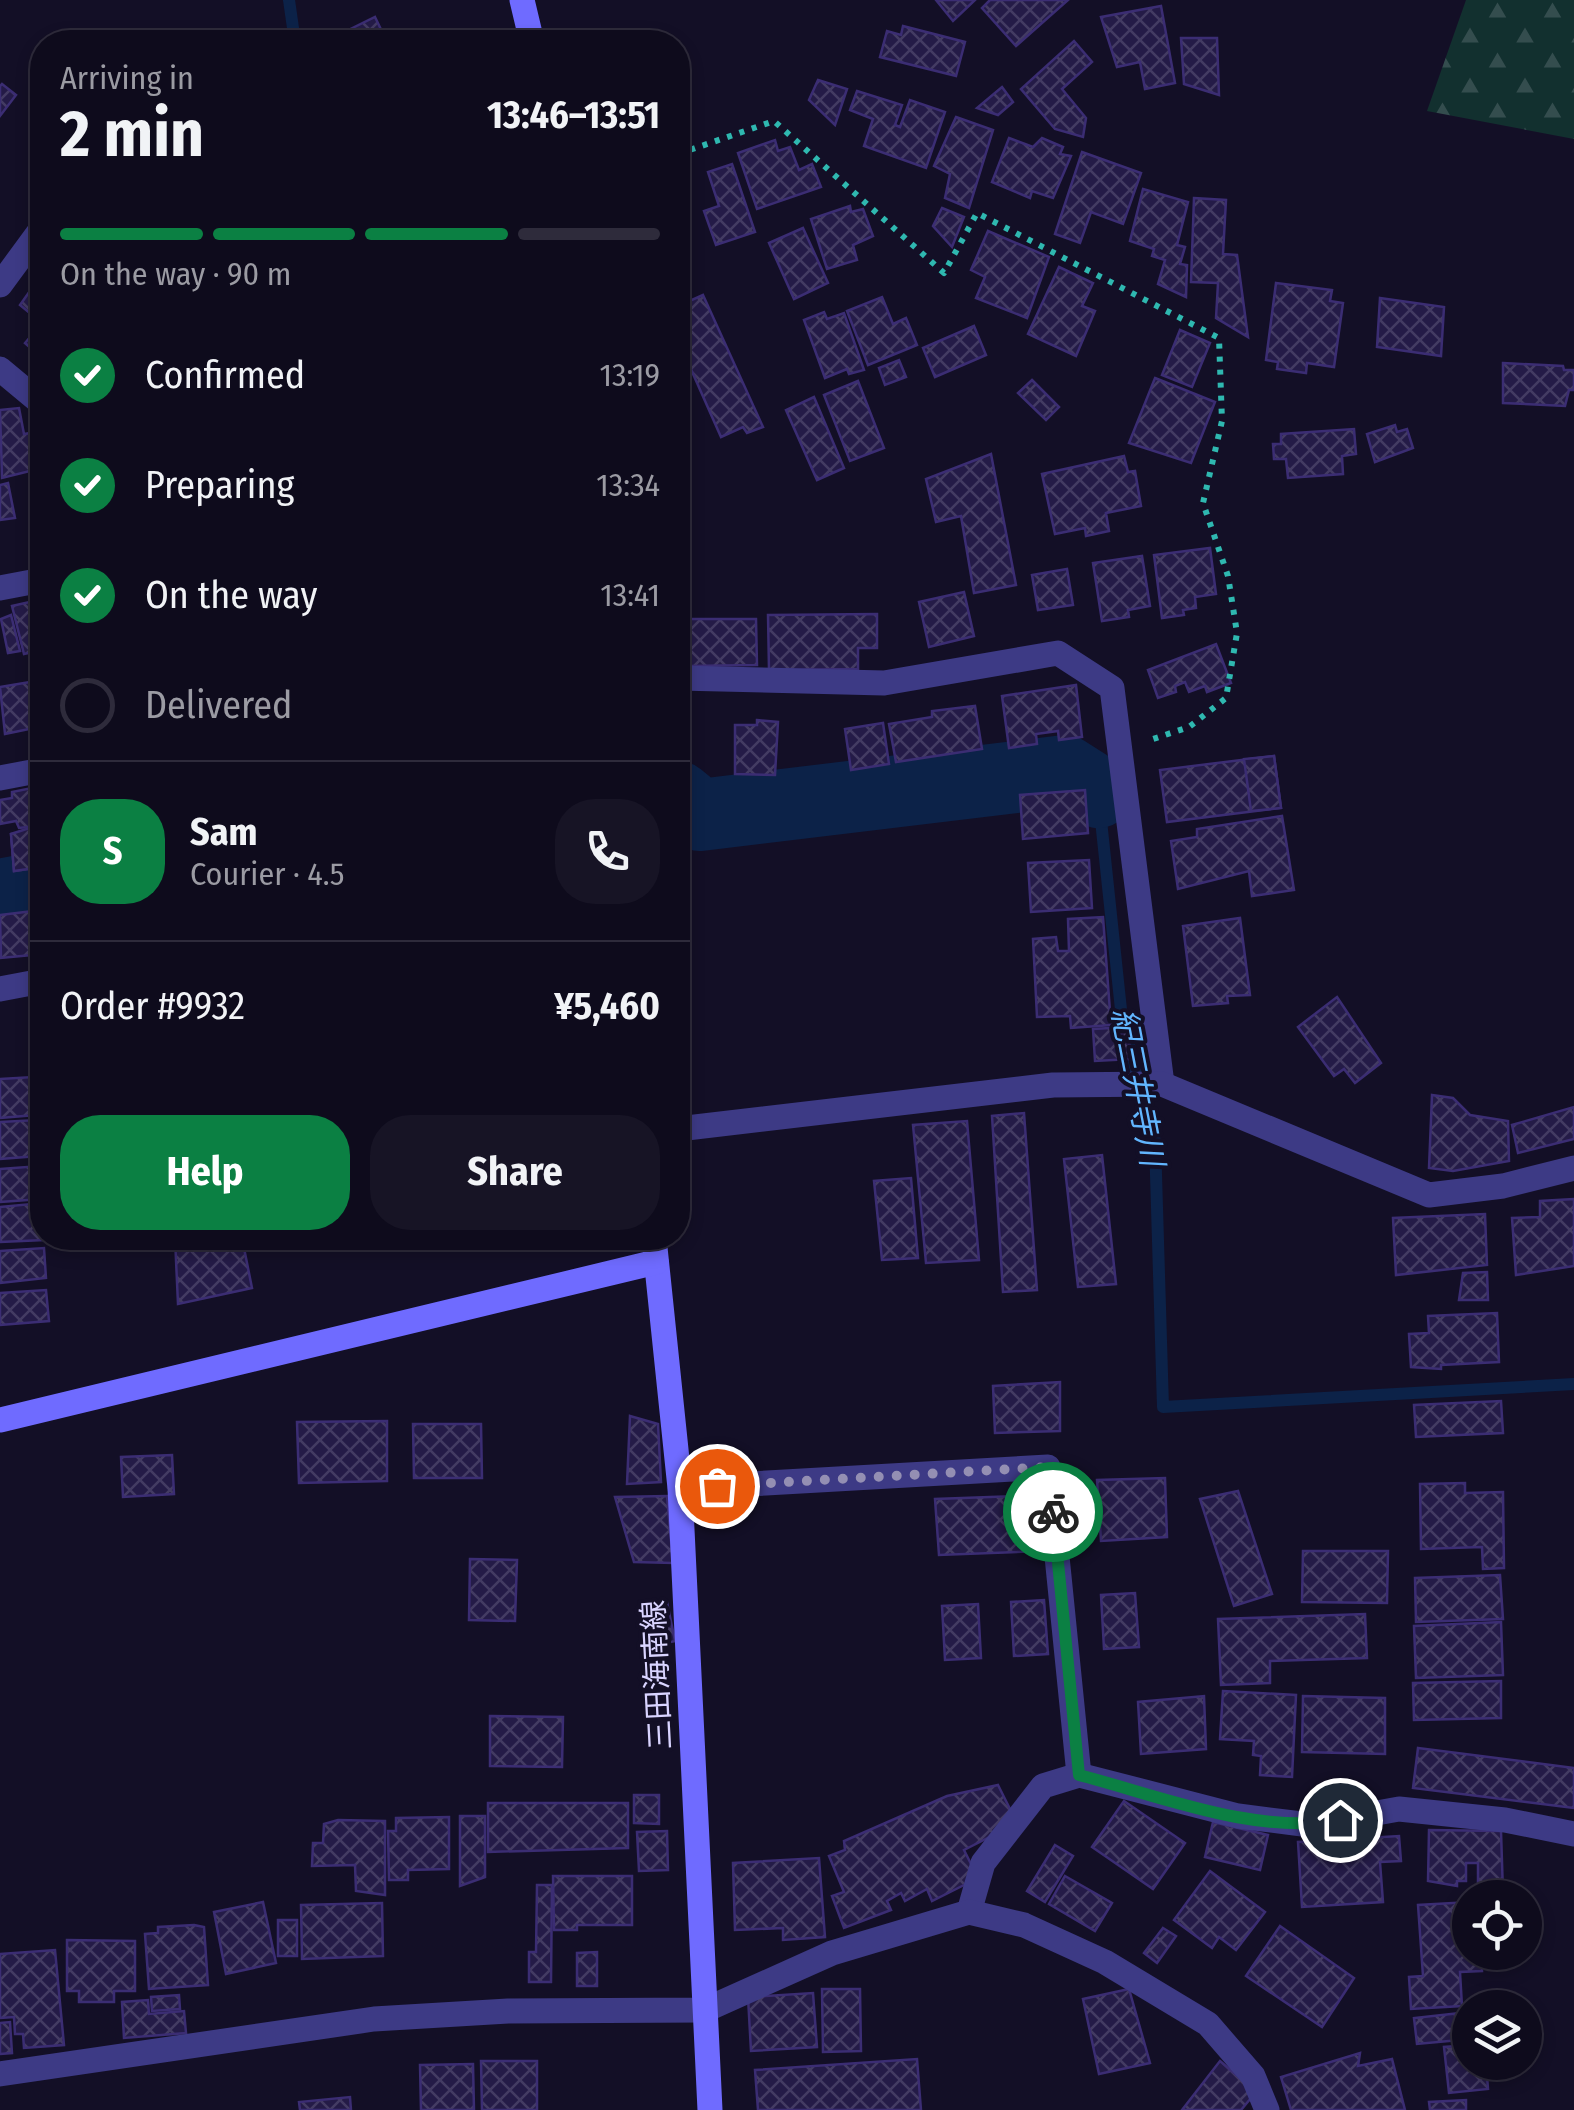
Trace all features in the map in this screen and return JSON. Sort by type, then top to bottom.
[{"type":"main road","points":[[522,0],[529,30]]},
{"type":"main road","points":[[0,1420],[654,1250]]},
{"type":"main road","name":"三田海南線","points":[[654,1250],[680,1488],[710,2110]]},
{"type":"street","points":[[0,286],[30,245]]},
{"type":"street","points":[[2,372],[30,394]]},
{"type":"street","points":[[0,588],[30,582]]},
{"type":"street","points":[[690,678],[884,683],[1058,653],[1112,688],[1162,1084]]},
{"type":"street","points":[[0,778],[30,772]]},
{"type":"street","points":[[0,989],[30,983]]},
{"type":"street","points":[[690,1128],[1053,1085],[1162,1084],[1429,1195],[1503,1186],[1574,1168]]},
{"type":"street","points":[[680,1488],[1048,1467],[1079,1775]]},
{"type":"street","points":[[969,1912],[983,1862],[1043,1786],[1079,1775],[1238,1816],[1310,1825],[1399,1809],[1505,1820],[1574,1834]]},
{"type":"street","points":[[0,2074],[374,2018],[508,2011],[705,2010],[832,1953],[969,1912],[1024,1924],[1104,1962],[1208,2024],[1253,2076],[1267,2110]]},
{"type":"path","points":[[690,150],[774,121],[944,272],[976,213],[1220,338],[1222,421],[1203,503],[1228,576],[1237,633],[1226,698],[1189,727],[1121,751]]},
{"type":"green space","points":[[1466,0],[1574,0],[1574,139],[1427,111]]},
{"type":"building","points":[[936,0],[975,0],[953,21]]},
{"type":"building","points":[[990,0],[1068,0],[1016,46],[982,8]]},
{"type":"building","points":[[1161,6],[1175,83],[1145,89],[1140,62],[1117,67],[1101,17]]},
{"type":"building","points":[[375,17],[381,30],[348,30]]},
{"type":"building","points":[[903,26],[965,42],[956,76],[880,57],[887,31],[901,35]]},
{"type":"building","points":[[1181,38],[1217,38],[1219,95],[1184,84]]},
{"type":"building","points":[[1074,41],[1092,62],[1062,89],[1086,118],[1083,137],[1055,129],[1021,89]]},
{"type":"building","points":[[818,80],[847,89],[835,125],[809,100]]},
{"type":"building","points":[[0,86],[16,95],[0,116]]},
{"type":"building","points":[[1002,87],[1013,102],[998,115],[977,108]]},
{"type":"building","points":[[857,91],[902,105],[895,125],[900,127],[910,100],[945,112],[926,168],[864,146],[873,119],[850,110]]},
{"type":"building","points":[[956,117],[993,130],[969,208],[945,198],[950,174],[934,166]]},
{"type":"building","points":[[1009,138],[1033,147],[1042,138],[1063,147],[1060,154],[1071,156],[1053,198],[1032,191],[1030,198],[992,182]]},
{"type":"building","points":[[775,140],[778,151],[790,147],[799,170],[812,164],[821,187],[757,209],[738,153]]},
{"type":"building","points":[[1082,152],[1141,173],[1123,224],[1091,212],[1080,243],[1055,234]]},
{"type":"building","points":[[732,164],[755,232],[716,245],[704,211],[719,206],[708,172]]},
{"type":"building","points":[[1143,189],[1188,202],[1177,245],[1185,247],[1180,264],[1187,265],[1186,297],[1158,284],[1165,260],[1152,256],[1154,249],[1130,241]]},
{"type":"building","points":[[1194,198],[1226,200],[1223,254],[1237,255],[1248,337],[1216,318],[1218,283],[1191,282]]},
{"type":"building","points":[[850,206],[851,212],[863,209],[873,236],[853,245],[857,260],[827,269],[811,219]]},
{"type":"building","points":[[942,208],[964,217],[952,247],[933,226]]},
{"type":"building","points":[[803,228],[828,283],[794,299],[769,243]]},
{"type":"building","points":[[988,231],[1049,257],[1027,318],[976,298],[985,277],[971,270]]},
{"type":"building","points":[[1059,267],[1093,283],[1082,306],[1095,311],[1076,356],[1028,334]]},
{"type":"building","points":[[1276,283],[1332,290],[1330,301],[1343,303],[1334,367],[1307,363],[1306,373],[1277,369],[1278,362],[1266,360]]},
{"type":"building","points":[[30,291],[30,313],[20,305]]},
{"type":"building","points":[[703,295],[763,427],[747,433],[743,427],[721,437],[690,367],[690,301]]},
{"type":"building","points":[[882,297],[893,324],[906,318],[917,345],[868,365],[847,311]]},
{"type":"building","points":[[1380,298],[1444,307],[1441,356],[1377,347]]},
{"type":"building","points":[[824,312],[827,319],[844,313],[864,370],[849,374],[847,369],[825,378],[804,320]]},
{"type":"building","points":[[974,326],[986,355],[935,377],[923,348]]},
{"type":"building","points":[[1180,330],[1210,343],[1192,387],[1162,375]]},
{"type":"building","points":[[899,360],[906,377],[885,385],[879,368]]},
{"type":"building","points":[[1503,363],[1574,370],[1574,390],[1569,390],[1565,406],[1503,403]]},
{"type":"building","points":[[1155,378],[1215,402],[1191,463],[1129,443]]},
{"type":"building","points":[[1032,380],[1059,407],[1046,420],[1018,393]]},
{"type":"building","points":[[858,381],[884,448],[850,461],[824,395]]},
{"type":"building","points":[[814,397],[844,468],[817,480],[786,410]]},
{"type":"building","points":[[19,408],[24,434],[30,433],[30,471],[2,478],[0,410]]},
{"type":"building","points":[[1395,425],[1397,432],[1407,429],[1413,448],[1375,462],[1367,434]]},
{"type":"building","points":[[1354,429],[1356,454],[1342,456],[1343,474],[1288,478],[1286,459],[1274,459],[1273,444],[1281,444],[1281,434]]},
{"type":"building","points":[[991,454],[1016,585],[974,593],[961,516],[936,522],[926,479]]},
{"type":"building","points":[[1124,456],[1128,472],[1135,471],[1141,506],[1106,513],[1109,531],[1086,536],[1085,528],[1055,534],[1042,474]]},
{"type":"building","points":[[8,483],[15,518],[0,520],[0,485]]},
{"type":"building","points":[[1210,548],[1216,594],[1195,597],[1196,608],[1183,610],[1184,615],[1162,618],[1154,555]]},
{"type":"building","points":[[1142,556],[1150,606],[1128,610],[1129,617],[1102,621],[1093,563]]},
{"type":"building","points":[[1067,569],[1073,605],[1038,610],[1032,575]]},
{"type":"building","points":[[964,592],[974,636],[929,647],[919,602]]},
{"type":"building","points":[[30,602],[30,653],[24,654],[12,606]]},
{"type":"building","points":[[877,614],[877,648],[858,648],[858,669],[769,670],[768,615]]},
{"type":"building","points":[[11,615],[20,651],[8,653],[1,619]]},
{"type":"building","points":[[690,619],[756,619],[757,665],[690,666]]},
{"type":"building","points":[[1216,644],[1231,683],[1207,692],[1205,686],[1189,692],[1185,682],[1175,686],[1176,692],[1158,698],[1148,670]]},
{"type":"building","points":[[30,682],[30,729],[5,734],[0,687]]},
{"type":"building","points":[[1076,685],[1082,737],[1059,740],[1058,731],[1036,734],[1037,744],[1009,748],[1002,696]]},
{"type":"building","points":[[975,706],[982,749],[896,762],[889,724],[932,717],[932,711]]},
{"type":"building","points":[[757,720],[778,722],[775,775],[735,774],[735,725],[757,725]]},
{"type":"building","points":[[883,723],[889,764],[851,770],[845,729]]},
{"type":"building","points":[[1274,756],[1281,808],[1167,822],[1160,770]]},
{"type":"building","points":[[1274,756],[1281,808],[1251,811],[1244,759]]},
{"type":"building","points":[[30,788],[30,869],[14,871],[11,834],[29,831],[29,827],[19,828],[16,821],[0,824],[0,800],[12,798],[12,792]]},
{"type":"building","points":[[1085,790],[1088,833],[1023,839],[1020,795]]},
{"type":"building","points":[[1282,816],[1294,890],[1252,896],[1249,871],[1178,889],[1171,841],[1197,837],[1197,829]]},
{"type":"building","points":[[30,828],[30,869],[14,871],[11,834]]},
{"type":"building","points":[[1089,860],[1092,908],[1031,912],[1028,863]]},
{"type":"building","points":[[30,911],[30,955],[1,958],[0,915]]},
{"type":"building","points":[[1103,917],[1111,1025],[1071,1028],[1070,1016],[1037,1017],[1033,939],[1056,937],[1058,951],[1069,951],[1068,919]]},
{"type":"building","points":[[1240,918],[1250,995],[1227,996],[1228,1003],[1193,1006],[1183,926]]},
{"type":"building","points":[[1337,997],[1381,1063],[1355,1083],[1344,1069],[1334,1076],[1298,1027]]},
{"type":"building","points":[[1128,1027],[1131,1059],[1095,1061],[1093,1029]]},
{"type":"building","points":[[30,1077],[30,1115],[0,1118],[0,1079]]},
{"type":"building","points":[[1432,1095],[1453,1098],[1470,1115],[1508,1121],[1509,1161],[1453,1171],[1429,1168]]},
{"type":"building","points":[[1574,1107],[1574,1139],[1518,1153],[1512,1125]]},
{"type":"building","points":[[1024,1113],[1037,1290],[1003,1292],[992,1116]]},
{"type":"building","points":[[30,1120],[30,1157],[0,1159],[0,1122]]},
{"type":"building","points":[[967,1121],[979,1260],[926,1263],[913,1125]]},
{"type":"building","points":[[1102,1155],[1116,1284],[1078,1287],[1064,1159]]},
{"type":"building","points":[[30,1167],[30,1200],[0,1202],[0,1169]]},
{"type":"building","points":[[911,1178],[918,1258],[882,1260],[874,1181]]},
{"type":"building","points":[[1574,1199],[1574,1266],[1516,1275],[1512,1218],[1540,1217],[1540,1201]]},
{"type":"building","points":[[30,1204],[30,1241],[0,1242],[0,1207]]},
{"type":"building","points":[[1485,1214],[1487,1265],[1396,1275],[1393,1218]]},
{"type":"building","points":[[44,1250],[46,1278],[0,1283],[0,1251]]},
{"type":"building","points":[[176,1250],[244,1250],[252,1288],[178,1304]]},
{"type":"building","points":[[1487,1272],[1488,1300],[1459,1300],[1463,1273]]},
{"type":"building","points":[[46,1290],[49,1321],[0,1325],[0,1293]]},
{"type":"building","points":[[1497,1313],[1499,1362],[1441,1365],[1441,1369],[1411,1367],[1409,1334],[1429,1333],[1428,1316]]},
{"type":"building","points":[[1060,1382],[1060,1431],[995,1433],[993,1386]]},
{"type":"building","points":[[1501,1401],[1503,1433],[1416,1437],[1414,1405]]},
{"type":"building","points":[[630,1416],[658,1424],[661,1482],[627,1484]]},
{"type":"building","points":[[387,1421],[387,1481],[299,1483],[297,1422]]},
{"type":"building","points":[[413,1424],[481,1424],[482,1478],[414,1478]]},
{"type":"building","points":[[172,1455],[174,1494],[123,1497],[121,1457]]},
{"type":"building","points":[[1165,1478],[1167,1537],[1101,1541],[1097,1480]]},
{"type":"building","points":[[1465,1483],[1465,1493],[1503,1492],[1504,1568],[1483,1569],[1482,1547],[1421,1549],[1420,1484]]},
{"type":"building","points":[[1238,1491],[1272,1594],[1234,1606],[1200,1499]]},
{"type":"building","points":[[1042,1495],[1043,1551],[939,1555],[935,1499]]},
{"type":"building","points":[[667,1496],[673,1563],[634,1562],[615,1497]]},
{"type":"building","points":[[1303,1551],[1388,1551],[1387,1603],[1302,1602]]},
{"type":"building","points":[[470,1559],[517,1560],[515,1621],[469,1620]]},
{"type":"building","points":[[1500,1575],[1503,1619],[1416,1622],[1415,1578]]},
{"type":"building","points":[[1135,1593],[1139,1647],[1104,1649],[1101,1595]]},
{"type":"building","points":[[1044,1600],[1048,1654],[1014,1656],[1011,1602]]},
{"type":"building","points":[[667,1602],[675,1641],[652,1646],[644,1607]]},
{"type":"building","points":[[978,1604],[981,1658],[945,1660],[942,1606]]},
{"type":"building","points":[[1365,1614],[1367,1658],[1270,1661],[1270,1683],[1221,1685],[1218,1619]]},
{"type":"building","points":[[1501,1622],[1503,1675],[1416,1678],[1414,1626]]},
{"type":"building","points":[[1501,1681],[1501,1718],[1414,1720],[1413,1683]]},
{"type":"building","points":[[1223,1691],[1296,1695],[1292,1777],[1260,1775],[1261,1756],[1253,1755],[1254,1741],[1220,1739]]},
{"type":"building","points":[[1204,1696],[1206,1749],[1141,1754],[1138,1702]]},
{"type":"building","points":[[1303,1696],[1385,1698],[1385,1754],[1302,1752]]},
{"type":"building","points":[[490,1716],[563,1717],[562,1767],[490,1766]]},
{"type":"building","points":[[1418,1748],[1574,1768],[1574,1808],[1413,1788]]},
{"type":"building","points":[[998,1785],[1017,1823],[964,1850],[978,1878],[932,1901],[927,1889],[905,1901],[901,1893],[887,1901],[891,1910],[844,1928],[832,1896],[844,1892],[829,1856],[845,1850],[844,1841],[947,1796]]},
{"type":"building","points":[[634,1795],[659,1795],[659,1824],[634,1823]]},
{"type":"building","points":[[1124,1801],[1185,1843],[1153,1889],[1092,1847]]},
{"type":"building","points":[[488,1803],[628,1803],[628,1848],[488,1852]]},
{"type":"building","points":[[460,1816],[485,1816],[485,1877],[460,1886]]},
{"type":"building","points":[[449,1817],[449,1869],[408,1870],[408,1880],[389,1880],[388,1831],[396,1831],[396,1818]]},
{"type":"building","points":[[338,1820],[385,1821],[385,1895],[356,1891],[355,1865],[312,1866],[313,1843],[323,1843],[324,1824]]},
{"type":"building","points":[[1213,1822],[1268,1835],[1260,1870],[1205,1857]]},
{"type":"building","points":[[1429,1830],[1501,1831],[1503,1880],[1478,1880],[1478,1863],[1466,1863],[1466,1880],[1452,1880],[1452,1885],[1428,1881]]},
{"type":"building","points":[[667,1831],[668,1870],[639,1871],[637,1832]]},
{"type":"building","points":[[1399,1836],[1401,1861],[1380,1862],[1383,1902],[1302,1907],[1298,1842]]},
{"type":"building","points":[[1055,1845],[1073,1856],[1045,1902],[1027,1891]]},
{"type":"building","points":[[819,1858],[825,1937],[783,1940],[783,1928],[735,1930],[733,1863]]},
{"type":"building","points":[[1210,1871],[1265,1912],[1236,1950],[1219,1937],[1212,1948],[1174,1920]]},
{"type":"building","points":[[553,1876],[632,1876],[632,1925],[577,1925],[577,1930],[554,1930]]},
{"type":"building","points":[[1065,1876],[1112,1903],[1095,1931],[1049,1904]]},
{"type":"building","points":[[537,1885],[552,1885],[551,1982],[529,1982],[529,1952],[536,1952]]},
{"type":"building","points":[[263,1902],[276,1963],[226,1974],[214,1912]]},
{"type":"building","points":[[382,1903],[383,1956],[302,1959],[301,1905]]},
{"type":"building","points":[[1452,1903],[1452,1970],[1482,1970],[1460,1972],[1461,1990],[1452,1990],[1452,2007],[1411,2009],[1409,1977],[1423,1976],[1418,1905]]},
{"type":"building","points":[[278,1920],[297,1920],[297,1956],[278,1956]]},
{"type":"building","points":[[1280,1926],[1354,1978],[1322,2027],[1246,1976]]},
{"type":"building","points":[[158,1927],[204,1927],[208,1985],[149,1989],[145,1934],[158,1933]]},
{"type":"building","points":[[1163,1928],[1176,1936],[1157,1963],[1144,1953]]},
{"type":"building","points":[[67,1940],[135,1941],[135,1991],[114,1991],[114,2002],[79,2002],[79,1991],[67,1991]]},
{"type":"building","points":[[55,1950],[64,2045],[24,2048],[23,2034],[15,2034],[14,2017],[0,2018],[0,1954]]},
{"type":"building","points":[[597,1952],[597,1986],[577,1986],[577,1953]]},
{"type":"building","points":[[822,1989],[860,1989],[861,2051],[823,2052]]},
{"type":"building","points":[[1129,1989],[1150,2063],[1099,2074],[1083,1999]]},
{"type":"building","points":[[813,1993],[817,2047],[751,2051],[748,1997]]},
{"type":"building","points":[[179,1995],[180,2009],[152,2011],[151,1997]]},
{"type":"building","points":[[148,2000],[149,2014],[184,2011],[186,2033],[124,2038],[122,2002]]},
{"type":"building","points":[[1452,2014],[1452,2041],[1417,2044],[1414,2018]]},
{"type":"building","points":[[10,2022],[12,2053],[0,2054],[0,2023]]},
{"type":"building","points":[[1452,2046],[1452,2080],[1487,2080],[1488,2089],[1449,2093],[1444,2047]]},
{"type":"building","points":[[1360,2053],[1358,2066],[1392,2059],[1405,2110],[1291,2110],[1281,2077]]},
{"type":"building","points":[[917,2059],[921,2110],[758,2110],[755,2070]]},
{"type":"building","points":[[481,2061],[537,2061],[537,2110],[482,2110]]},
{"type":"building","points":[[1220,2061],[1256,2092],[1241,2110],[1182,2110]]},
{"type":"building","points":[[473,2064],[474,2110],[421,2110],[420,2065]]},
{"type":"building","points":[[350,2097],[351,2110],[300,2110],[299,2102]]},
{"type":"building","points":[[1466,2100],[1466,2110],[1430,2110],[1429,2102]]},
{"type":"waterway","points":[[289,0],[293,30]]},
{"type":"waterway","name":"紀三井寺川","points":[[690,807],[700,815],[1065,771],[1098,792]]},
{"type":"waterway","name":"紀三井寺川","points":[[1098,792],[1122,1019],[1155,1141],[1163,1407],[1574,1384]]},
{"type":"waterway","name":"紀三井寺川","points":[[0,895],[30,889]]},
{"type":"way so far","points":[[717,1486],[1048,1467],[1053,1512]]},
{"type":"route","points":[[1053,1512],[1079,1775],[1238,1816],[1310,1825],[1340,1820]]}]
